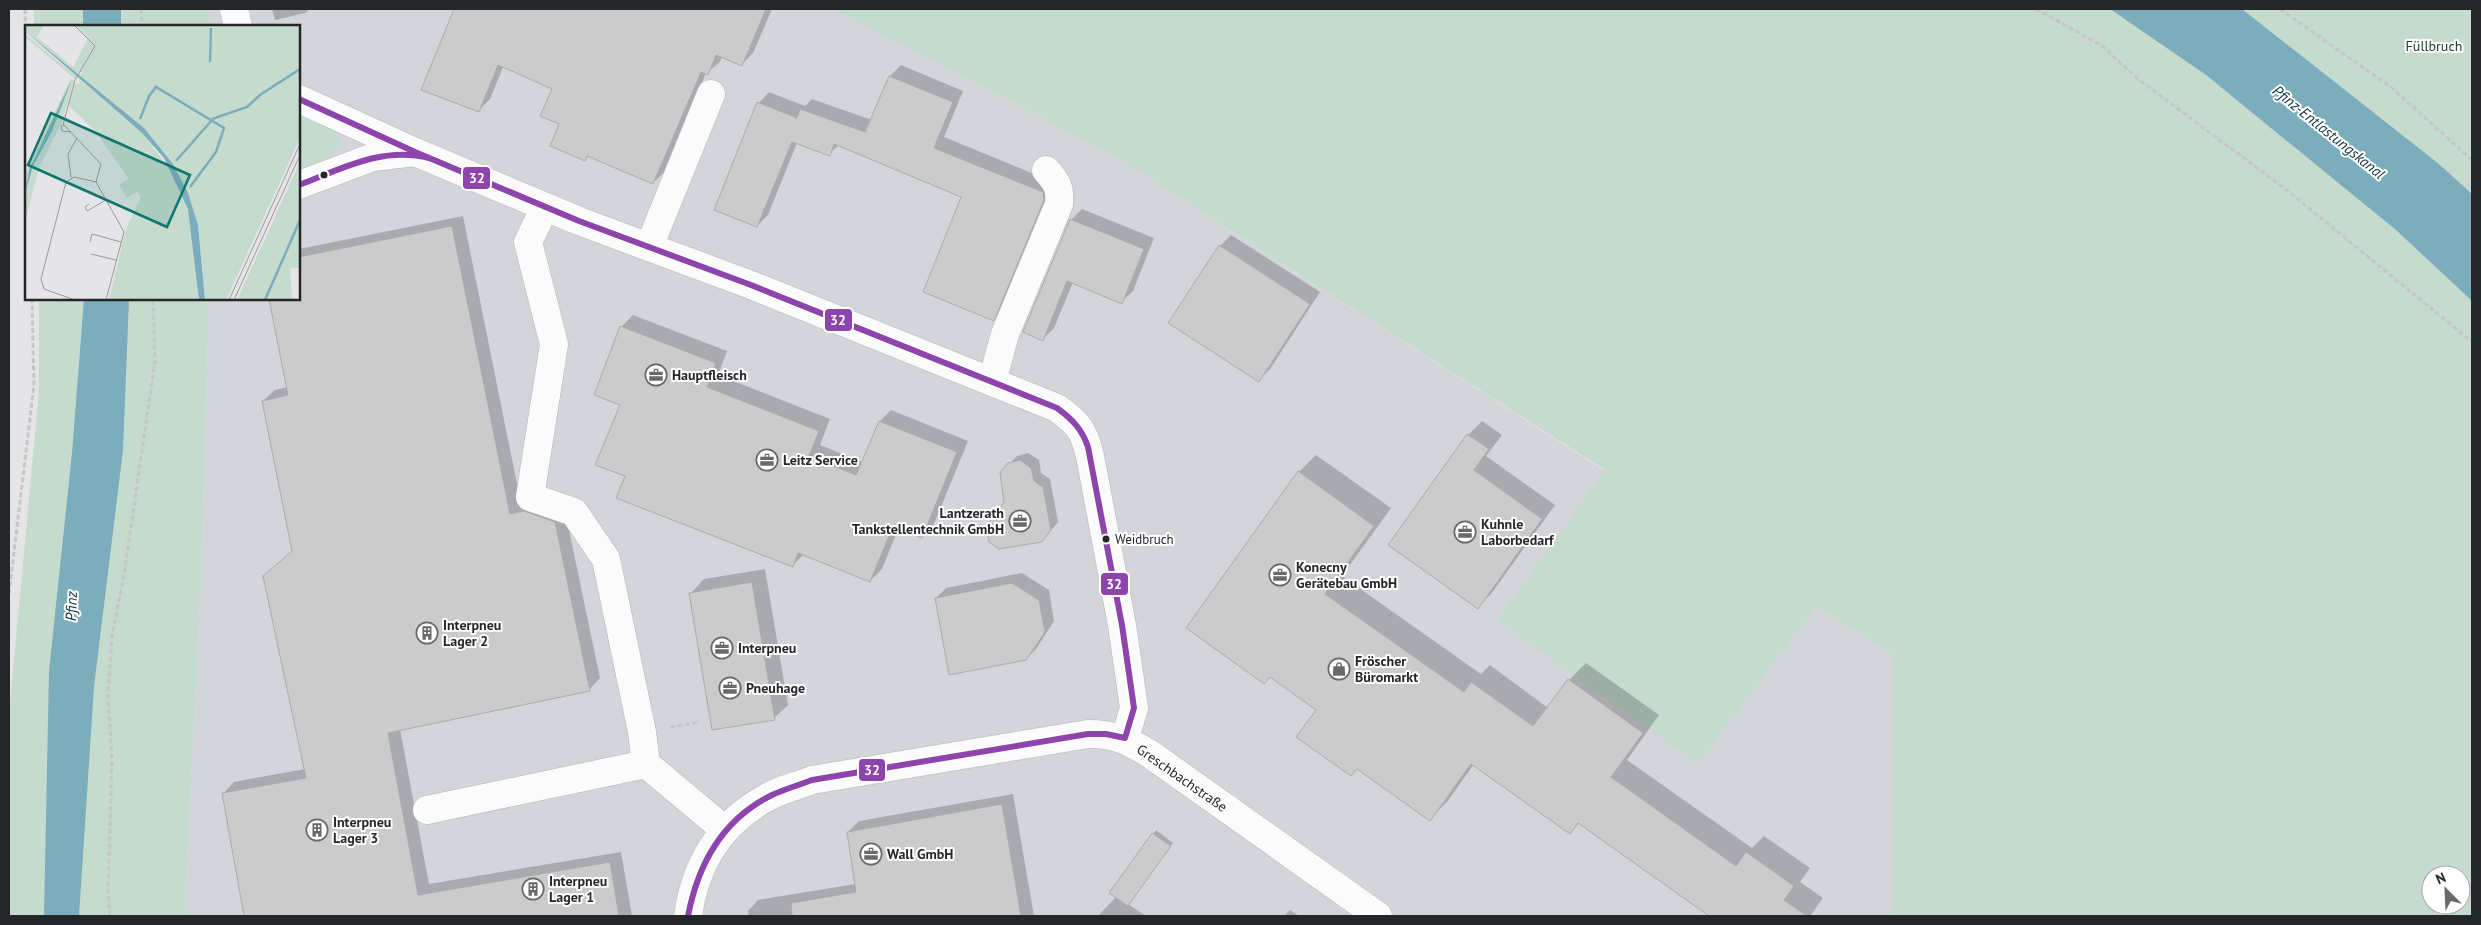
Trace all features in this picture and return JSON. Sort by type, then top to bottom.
[{"type":"street","points":[[234,9],[238,25]]},
{"type":"street","points":[[649,247],[711,94]]},
{"type":"street","name":"Greschbachstraße","points":[[300,99],[415,152],[545,207],[751,284],[1057,408],[1076,422],[1086,436],[1122,625],[1134,708],[1124,738],[1150,754],[1378,916]]},
{"type":"street","name":"Greschbachstraße","points":[[304,183],[373,157],[415,152]]},
{"type":"street","points":[[992,382],[1005,334],[1059,204],[1058,184],[1046,170]]},
{"type":"street","points":[[545,207],[528,242],[554,344],[530,498],[574,512],[606,559],[642,732],[646,764],[725,830]]},
{"type":"street","points":[[688,916],[691,894],[708,853],[730,823],[769,796],[812,780],[1088,734],[1106,734],[1124,738]]},
{"type":"street","points":[[427,810],[646,764]]},
{"type":"path","points":[[25,9],[25,25]]},
{"type":"path","points":[[141,9],[142,25]]},
{"type":"path","points":[[2036,9],[2101,45],[2138,79],[2288,191],[2472,342]]},
{"type":"path","points":[[2280,9],[2391,87],[2472,160]]},
{"type":"path","points":[[9,594],[34,385],[32,300]]},
{"type":"path","points":[[110,916],[108,895],[112,759],[108,696],[112,636],[124,575],[155,361],[153,300]]},
{"type":"path","points":[[688,724],[700,722]]},
{"type":"shaded area","points":[[208,9],[832,9],[1109,153],[1892,655],[1891,916],[187,916],[185,900],[201,583],[209,300],[300,300],[300,25],[210,25]]},
{"type":"green space","points":[[34,9],[208,9],[210,25],[34,25]]},
{"type":"green space","points":[[832,9],[2110,9],[2206,75],[2396,230],[2472,301],[2472,916],[1891,916],[1892,655],[1816,606],[1698,764],[1497,621],[1605,470],[1109,153]]},
{"type":"green space","name":"Füllbruch","points":[[2242,9],[2472,9],[2472,194],[2439,164]]},
{"type":"green space","points":[[300,115],[334,130],[339,139],[339,147],[331,158],[300,170]]},
{"type":"green space","points":[[39,300],[209,300],[201,583],[185,900],[187,916],[9,916],[9,714],[39,391]]},
{"type":"water","points":[[83,9],[121,9],[121,25],[83,25]]},
{"type":"water","name":"Pfinz-Entlastungskanal","points":[[2110,9],[2242,9],[2439,164],[2472,194],[2472,301],[2396,230],[2206,75]]},
{"type":"water","name":"Pfinz","points":[[84,300],[129,300],[123,450],[94,687],[79,916],[44,916],[49,671],[72,453]]},
{"type":"building","points":[[454,9],[766,9],[742,66],[716,55],[708,75],[701,72],[653,184],[587,156],[585,161],[550,146],[559,124],[540,116],[552,89],[498,65],[479,112],[421,90]]},
{"type":"building","points":[[889,76],[953,102],[934,148],[1043,192],[1044,200],[994,321],[923,292],[961,197],[834,144],[830,156],[792,142],[757,227],[714,210],[757,102],[797,118],[800,109],[865,132]]},
{"type":"building","points":[[1070,219],[1144,249],[1122,304],[1067,281],[1043,341],[1023,332]]},
{"type":"building","points":[[452,226],[510,514],[524,511],[555,522],[590,691],[388,733],[418,895],[610,862],[619,916],[244,916],[222,793],[306,778],[263,576],[292,551],[262,401],[288,395],[269,300],[300,300],[300,257]]},
{"type":"building","points":[[1219,245],[1310,304],[1259,382],[1168,323]]},
{"type":"building","points":[[620,326],[716,363],[707,387],[819,431],[809,456],[856,475],[879,421],[957,452],[922,538],[893,526],[870,582],[798,553],[793,567],[616,498],[625,476],[595,465],[620,405],[594,395]]},
{"type":"building","points":[[1467,434],[1489,449],[1474,470],[1542,519],[1478,609],[1388,545]]},
{"type":"building","points":[[1020,460],[1031,468],[1034,481],[1043,487],[1051,530],[1042,542],[999,549],[989,542],[986,527],[1004,502],[1000,472],[1008,463]]},
{"type":"building","points":[[1298,471],[1374,526],[1325,594],[1464,692],[1471,682],[1533,726],[1568,679],[1643,733],[1611,777],[1736,866],[1746,852],[1794,886],[1784,900],[1807,916],[1709,916],[1578,823],[1570,834],[1471,764],[1430,821],[1357,769],[1351,776],[1296,737],[1316,710],[1270,677],[1264,684],[1186,628]]},
{"type":"building","points":[[752,582],[775,720],[712,730],[689,593]]},
{"type":"building","points":[[1012,583],[1039,600],[1045,632],[1026,660],[949,675],[935,598]]},
{"type":"building","points":[[1002,804],[1021,916],[792,916],[791,903],[856,892],[847,832]]},
{"type":"building","points":[[1152,833],[1171,846],[1128,906],[1109,893]]},
{"type":"transit line","name":"32","points":[[300,99],[415,152],[579,221],[751,285],[1057,408],[1072,420],[1080,430],[1088,447],[1122,625],[1134,708],[1125,738]]},
{"type":"transit line","name":"32","points":[[300,185],[346,166],[379,157],[412,155],[429,158]]},
{"type":"transit line","name":"32","points":[[688,916],[698,879],[715,845],[740,817],[772,795],[812,780],[1088,734],[1106,734],[1125,738]]},
{"type":"place","name":"Hauptfleisch","points":[[656,375]]},
{"type":"place","name":"Leitz Service","points":[[767,460]]},
{"type":"place","name":"Lantzerath Tankstellentechnik GmbH","points":[[1020,521]]},
{"type":"place","name":"Kuhnle Laborbedarf","points":[[1465,532]]},
{"type":"place","name":"Weidbruch","points":[[1106,539]]},
{"type":"place","name":"Konecny Gerätebau GmbH","points":[[1280,575]]},
{"type":"place","name":"Interpneu Lager 2","points":[[427,633]]},
{"type":"place","name":"Interpneu","points":[[722,648]]},
{"type":"place","name":"Fröscher Büromarkt","points":[[1339,669]]},
{"type":"place","name":"Pneuhage","points":[[730,688]]},
{"type":"place","name":"Interpneu Lager 3","points":[[317,830]]},
{"type":"place","name":"Wall GmbH","points":[[871,854]]},
{"type":"place","name":"Interpneu Lager 1","points":[[533,889]]}]
